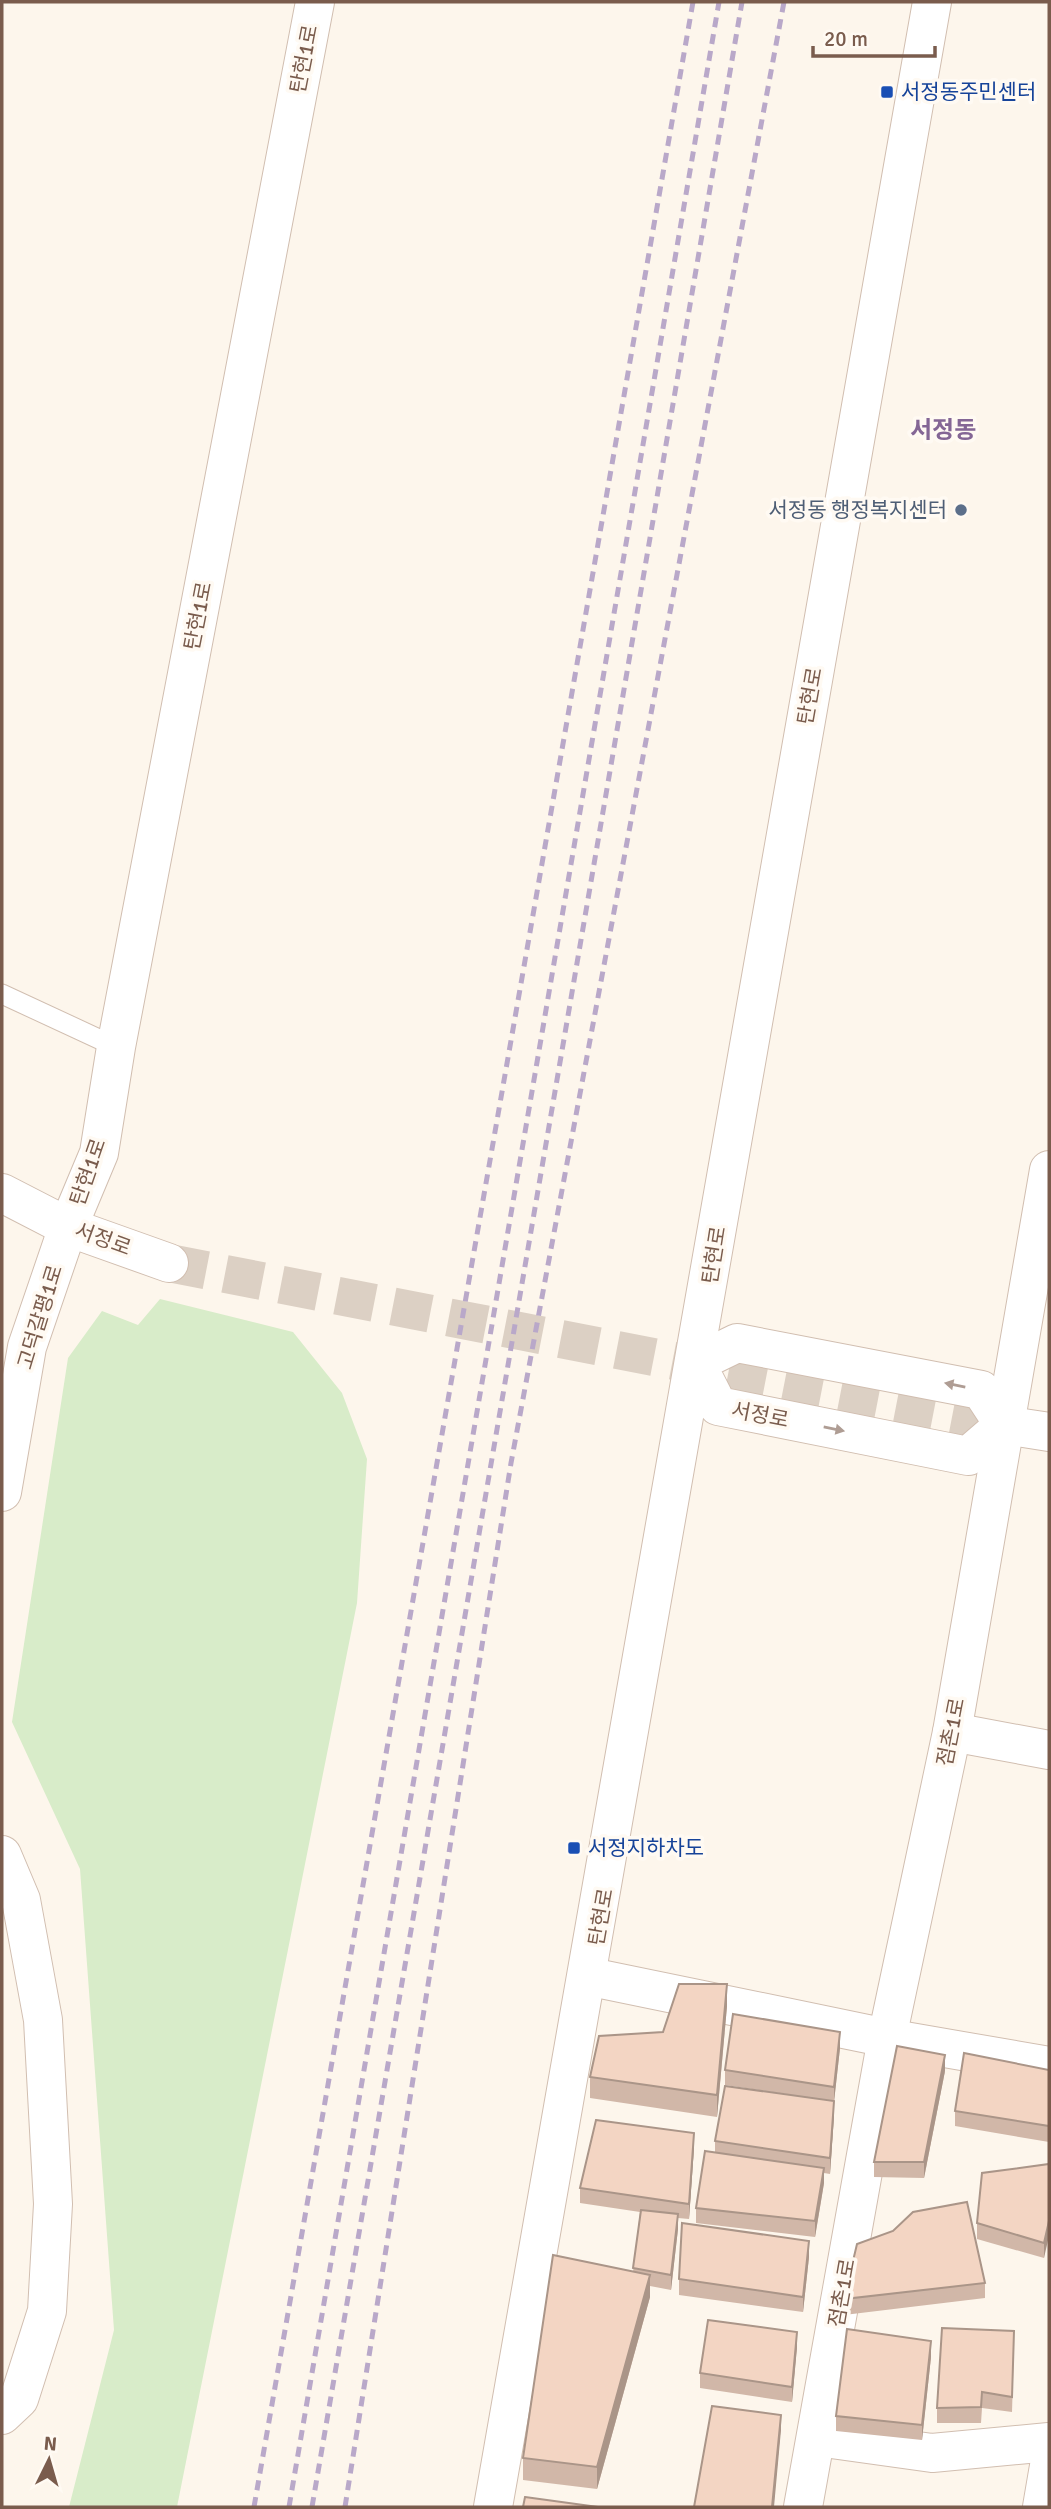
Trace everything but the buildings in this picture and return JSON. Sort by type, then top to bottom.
[{"type":"street","name":"탄현1로","points":[[68,1227],[99,1153],[116,1047],[316,2]]},
{"type":"street","name":"탄현로","points":[[493,2507],[591,1977],[932,2]]},
{"type":"street","name":"점촌1로","points":[[803,2507],[887,2038],[952,1732],[1049,1170]]},
{"type":"street","name":"서정로","points":[[2,1193],[68,1227],[169,1263]]},
{"type":"street","name":"고덕갈평1로","points":[[2,1492],[27,1347],[68,1227]]},
{"type":"street","points":[[696,1363],[737,1343],[981,1390],[1004,1425],[1049,1432]]},
{"type":"street","name":"서정로","points":[[696,1363],[718,1406],[757,1414],[968,1456],[1004,1425]]},
{"type":"street","points":[[952,1732],[1049,1750]]},
{"type":"street","points":[[2,1855],[20,1900],[43,2020],[53,2204],[47,2311],[19,2399],[2,2415]]},
{"type":"street","points":[[591,1977],[887,2038],[1049,2066]]},
{"type":"street","points":[[817,2437],[932,2452],[1049,2442]]},
{"type":"street","points":[[1042,2507],[1049,2466]]},
{"type":"lane","points":[[2,994],[116,1047]]},
{"type":"green space","points":[[160,1299],[293,1332],[342,1393],[367,1459],[357,1603],[177,2507],[69,2507],[114,2330],[80,1869],[12,1722],[68,1358],[102,1311],[138,1325]]},
{"type":"tunnel","points":[[169,1263],[1004,1425]]},
{"type":"railway","points":[[254,2507],[693,2]]},
{"type":"railway","points":[[289,2507],[719,2]]},
{"type":"railway","points":[[312,2507],[742,2]]},
{"type":"railway","points":[[345,2507],[511,1463],[784,2]]},
{"type":"place","name":"서정동주민센터","points":[[887,92]]},
{"type":"place","name":"서정동 행정복지센터","points":[[961,510]]},
{"type":"place","name":"서정지하차도","points":[[574,1848]]},
{"type":"district","name":"서정동","points":[[943,430]]}]
